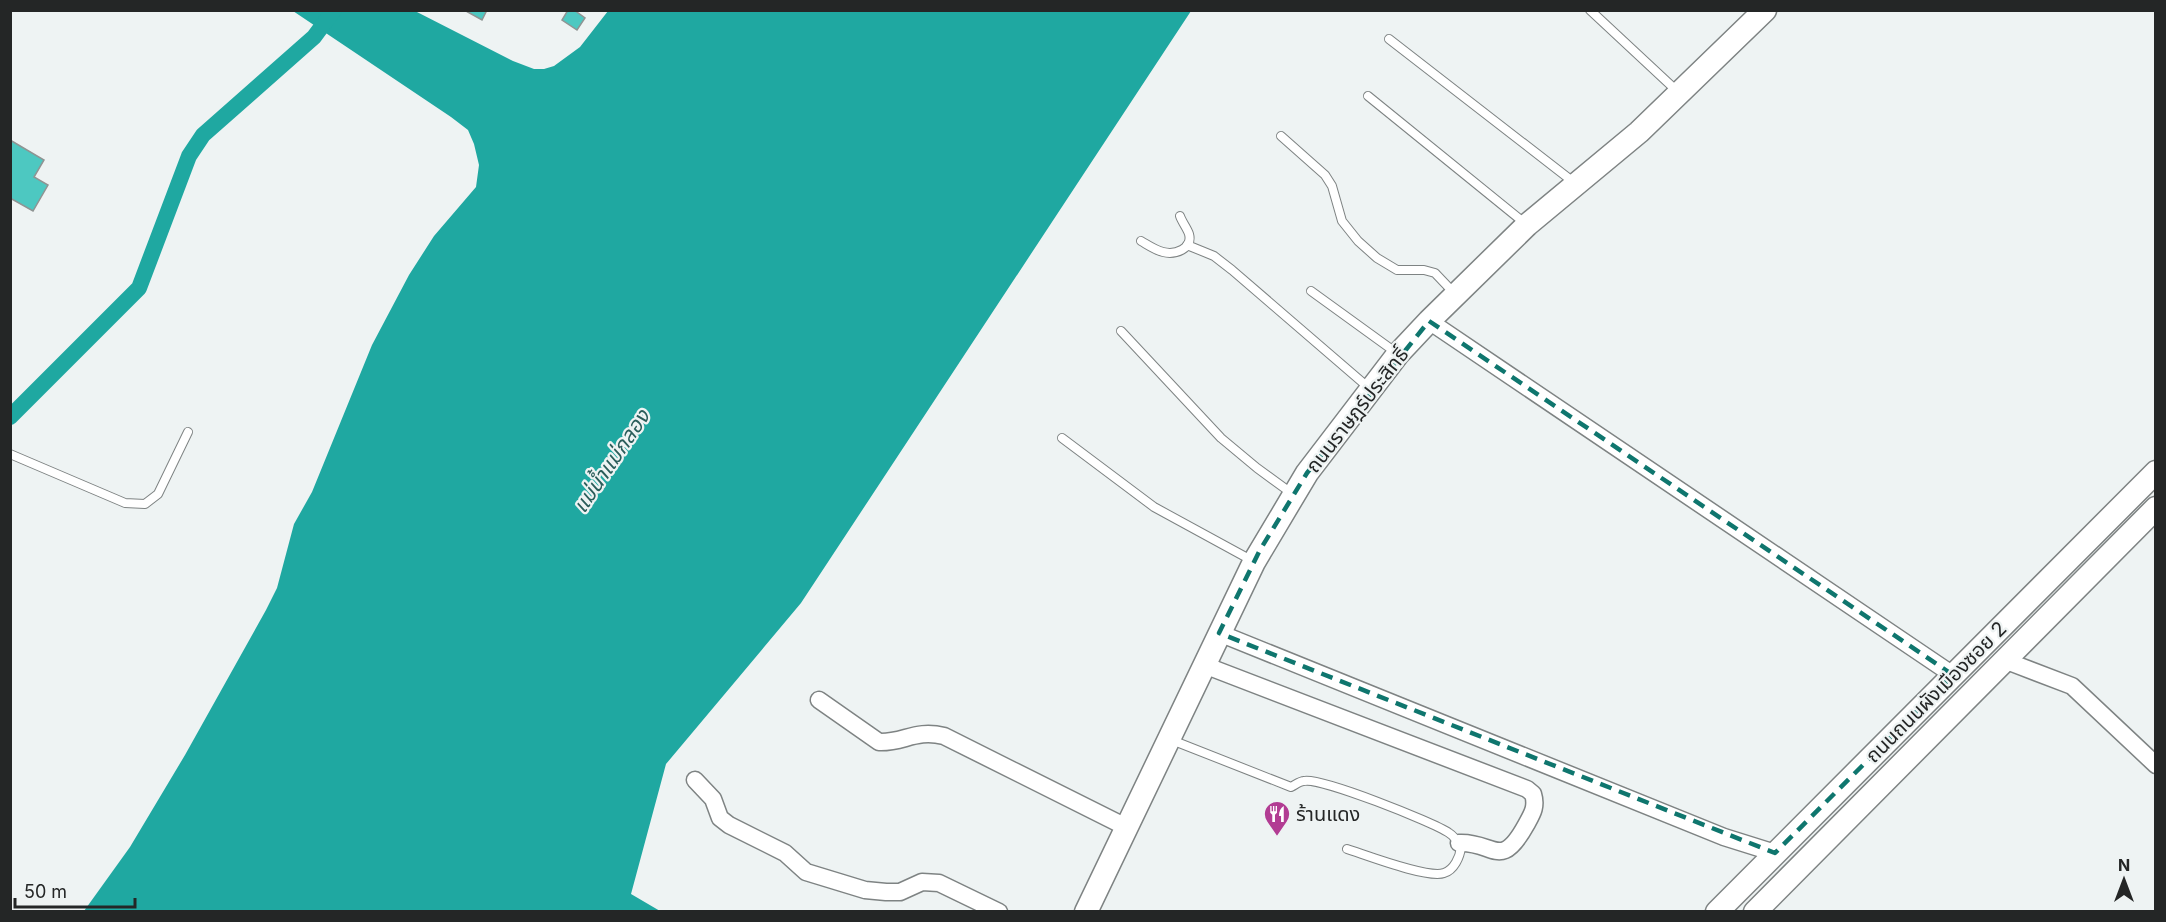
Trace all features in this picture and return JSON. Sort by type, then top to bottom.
[{"type":"street","name":"ถนนราษฎร์ประสิทธิ์","points":[[1086,912],[1254,562],[1307,473],[1398,354],[1429,321],[1527,225],[1639,132],[1765,10]]},
{"type":"street","points":[[1429,321],[1953,675]]},
{"type":"street","name":"ถนนถนนผังเมืองซอย 2","points":[[1717,912],[2156,472]]},
{"type":"street","name":"ถนนถนนผังเมืองซอย 2","points":[[1755,912],[2156,508]]},
{"type":"street","points":[[1219,633],[1771,857],[1787,880]]},
{"type":"street","points":[[2004,660],[2072,686],[2156,765]]},
{"type":"street","points":[[1204,665],[1527,789],[1533,794],[1535,809],[1515,844],[1504,851],[1491,851],[1459,843]]},
{"type":"street","points":[[819,700],[879,742],[917,734],[931,733],[944,736],[1126,828]]},
{"type":"street","points":[[695,780],[713,799],[720,818],[729,825],[785,853],[806,872],[865,890],[886,892],[900,892],[922,882],[939,883],[999,912]]},
{"type":"lane","points":[[1590,10],[1678,93]]},
{"type":"lane","points":[[1389,39],[1577,185]]},
{"type":"lane","points":[[1368,96],[1527,225]]},
{"type":"lane","points":[[1281,136],[1325,175],[1332,186],[1342,221],[1377,258],[1397,270],[1424,270],[1435,273],[1456,294]]},
{"type":"lane","points":[[1141,241],[1161,252],[1173,253],[1187,246],[1189,235],[1180,216]]},
{"type":"lane","points":[[1187,246],[1214,256],[1232,270],[1371,390]]},
{"type":"lane","points":[[1311,291],[1398,354]]},
{"type":"lane","points":[[1121,331],[1221,438],[1294,495]]},
{"type":"lane","points":[[10,454],[124,503],[145,504],[158,494],[188,432]]},
{"type":"lane","points":[[1062,438],[1154,507],[1254,562]]},
{"type":"lane","points":[[1168,739],[1291,787],[1305,780],[1363,797],[1435,825],[1452,835],[1461,847],[1460,858],[1445,873],[1431,875],[1347,849]]},
{"type":"highlighted area","points":[[1429,321],[1953,675],[1775,853],[1219,633],[1260,550],[1307,473]]},
{"type":"water","name":"แม่น้ำแม่กลอง","points":[[293,11],[415,11],[513,61],[534,69],[544,69],[554,66],[580,47],[608,11],[1191,11],[801,603],[666,764],[631,894],[660,911],[84,911],[130,847],[185,755],[266,610],[277,588],[294,524],[312,492],[372,345],[409,275],[434,236],[476,187],[479,165],[468,130]]},
{"type":"building","points":[[464,10],[487,10],[482,20]]},
{"type":"building","points":[[568,10],[574,10],[585,18],[577,30],[562,20]]},
{"type":"building","points":[[10,140],[44,160],[34,177],[48,185],[33,211],[10,198]]},
{"type":"waterway","points":[[10,417],[139,288],[189,156],[203,135],[314,37],[334,10]]},
{"type":"place","name":"ร้านแดง","points":[[1277,837]]}]
